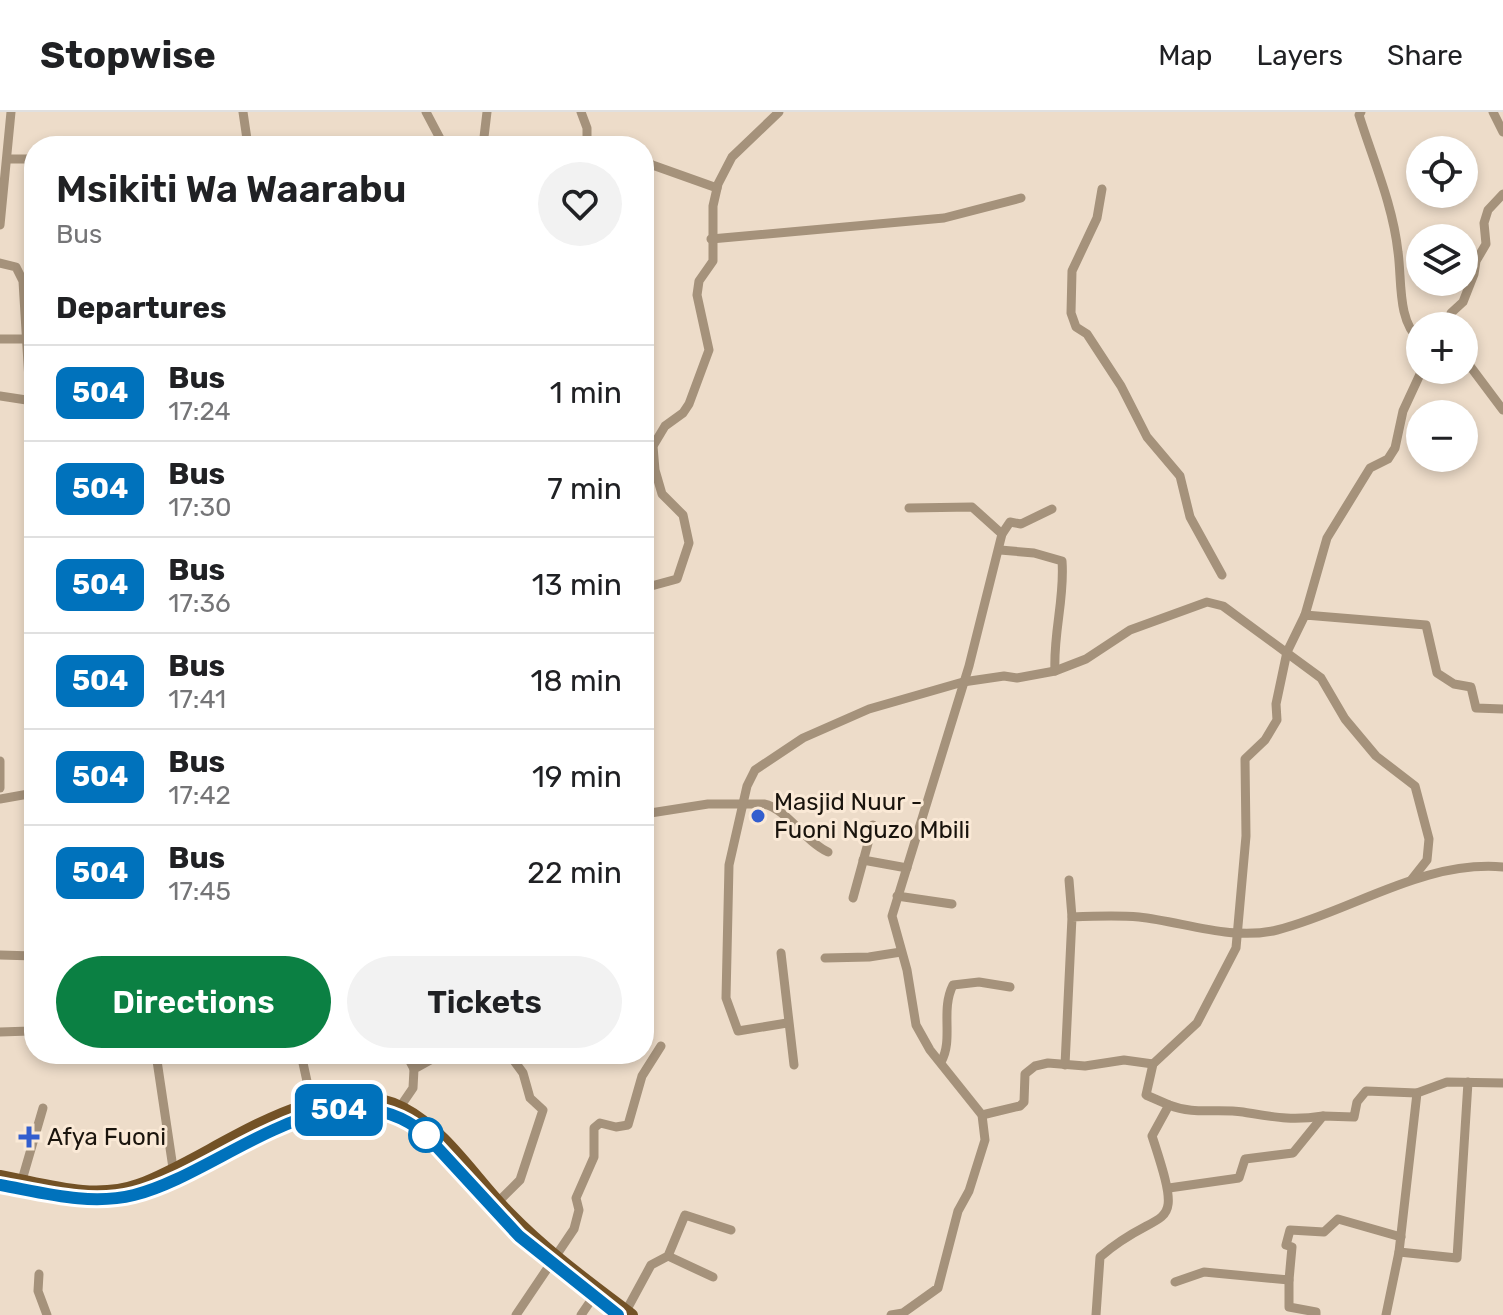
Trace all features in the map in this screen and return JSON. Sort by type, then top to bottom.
[{"type":"main road","points":[[0,1176],[83,1191],[137,1185],[272,1118],[312,1104],[358,1098],[400,1107],[432,1128],[553,1260],[625,1314]]},
{"type":"main road","points":[[0,1185],[82,1199],[134,1195],[298,1119],[335,1111],[367,1109],[400,1117],[424,1133],[497,1214],[594,1296],[625,1314]]},
{"type":"street","points":[[0,225],[11,112]]},
{"type":"street","points":[[243,112],[247,136]]},
{"type":"street","points":[[426,112],[439,136]]},
{"type":"street","points":[[484,136],[487,112]]},
{"type":"street","points":[[581,112],[585,136]]},
{"type":"street","points":[[654,444],[665,426],[683,413],[689,404],[709,350],[697,295],[699,281],[713,261],[711,239],[717,188],[732,157],[778,112]]},
{"type":"street","points":[[1361,112],[1359,115],[1391,210],[1401,296],[1406,312]]},
{"type":"street","points":[[1493,112],[1503,132]]},
{"type":"street","points":[[654,166],[717,188]]},
{"type":"street","points":[[1102,189],[1097,218],[1072,271],[1071,313],[1076,327],[1087,334],[1121,386],[1147,437],[1180,476],[1190,517],[1222,575]]},
{"type":"street","points":[[1452,312],[1463,302],[1476,261],[1486,244],[1484,223],[1488,210],[1503,194]]},
{"type":"street","points":[[711,239],[944,218],[1021,198]]},
{"type":"street","points":[[0,263],[16,267],[24,291]]},
{"type":"street","points":[[0,339],[24,339]]},
{"type":"street","points":[[1478,377],[1503,410]]},
{"type":"street","points":[[1416,384],[1403,411],[1395,448],[1388,459],[1370,468],[1327,538],[1305,615],[1287,652],[1276,704],[1277,720],[1265,740],[1245,759],[1246,836],[1239,934],[1228,969],[1197,1023],[1153,1064],[1146,1095],[1193,1113],[1241,1112],[1266,1119],[1297,1120],[1323,1116],[1354,1117],[1357,1102],[1366,1091],[1417,1093],[1447,1082],[1503,1083]]},
{"type":"street","points":[[0,396],[24,400]]},
{"type":"street","points":[[654,458],[662,494],[683,515],[689,543],[677,579],[654,585]]},
{"type":"street","points":[[909,508],[972,507],[1002,534]]},
{"type":"street","points":[[891,1315],[903,1314],[938,1288],[958,1211],[985,1140],[982,1115],[916,1025],[892,916],[963,682],[1002,534],[1010,522],[1021,524],[1052,509]]},
{"type":"street","points":[[1000,550],[1034,553],[1062,561],[1061,604],[1053,639],[1055,671]]},
{"type":"street","points":[[787,1023],[738,1031],[726,1007],[729,865],[747,786],[755,770],[803,738],[869,709],[963,682],[1004,676],[1017,678],[1055,671],[1086,659],[1130,630],[1207,602],[1223,606],[1321,678],[1345,719],[1376,756],[1415,786],[1429,839],[1427,860],[1412,879]]},
{"type":"street","points":[[1305,615],[1426,625],[1437,673],[1454,684],[1471,687],[1476,708],[1503,709]]},
{"type":"street","points":[[0,761],[0,788]]},
{"type":"street","points":[[0,799],[24,795]]},
{"type":"street","points":[[654,812],[708,804],[772,806],[789,819],[802,836],[828,852]]},
{"type":"street","points":[[853,898],[873,825]]},
{"type":"street","points":[[863,860],[907,868]]},
{"type":"street","points":[[1072,917],[1138,917],[1239,934],[1276,930],[1353,906],[1412,879],[1460,869],[1503,867]]},
{"type":"street","points":[[1065,1065],[1072,917],[1069,880]]},
{"type":"street","points":[[897,896],[952,904]]},
{"type":"street","points":[[825,958],[869,957],[901,952]]},
{"type":"street","points":[[781,953],[794,1065]]},
{"type":"street","points":[[0,955],[24,956]]},
{"type":"street","points":[[941,1062],[947,1053],[946,1000],[953,985],[979,982],[1010,987]]},
{"type":"street","points":[[0,1032],[24,1031]]},
{"type":"street","points":[[654,1057],[661,1046]]},
{"type":"street","points":[[982,1115],[1020,1106],[1029,1068],[1048,1063],[1065,1065],[1124,1060],[1153,1064]]},
{"type":"street","points":[[157,1064],[173,1168]]},
{"type":"street","points":[[303,1064],[312,1104]]},
{"type":"street","points":[[400,1107],[413,1088],[411,1064]]},
{"type":"street","points":[[414,1069],[423,1064]]},
{"type":"street","points":[[498,1202],[520,1180],[543,1110],[530,1098],[523,1073],[516,1064]]},
{"type":"street","points":[[516,1315],[578,1217],[576,1198],[594,1157],[594,1128],[600,1123],[616,1127],[628,1125],[642,1076],[650,1064]]},
{"type":"street","points":[[1399,1252],[1457,1258],[1468,1082]]},
{"type":"street","points":[[1386,1315],[1399,1252],[1417,1093]]},
{"type":"street","points":[[1096,1315],[1100,1257],[1161,1220],[1169,1207],[1169,1188],[1152,1136],[1169,1105]]},
{"type":"street","points":[[22,1180],[43,1108]]},
{"type":"street","points":[[1169,1188],[1239,1178],[1245,1159],[1293,1153],[1323,1116]]},
{"type":"street","points":[[625,1314],[651,1265],[668,1256],[685,1215],[731,1230]]},
{"type":"street","points":[[1316,1315],[1316,1312],[1289,1307],[1292,1247],[1286,1245],[1290,1230],[1324,1232],[1336,1221],[1345,1218],[1401,1237]]},
{"type":"street","points":[[668,1256],[713,1277]]},
{"type":"street","points":[[1175,1282],[1204,1272],[1289,1280]]},
{"type":"street","points":[[39,1274],[38,1291],[47,1315]]},
{"type":"street","points":[[581,1315],[594,1296]]},
{"type":"bus line","name":"504","points":[[0,1185],[82,1199],[134,1195],[152,1190],[298,1119],[353,1109],[380,1111],[411,1122],[424,1133],[519,1236],[550,1264],[618,1315]]},
{"type":"place","name":"Masjid Nuur - Fuoni Nguzo Mbili","points":[[758,816]]},
{"type":"place","name":"Afya Fuoni","points":[[29,1137]]}]
